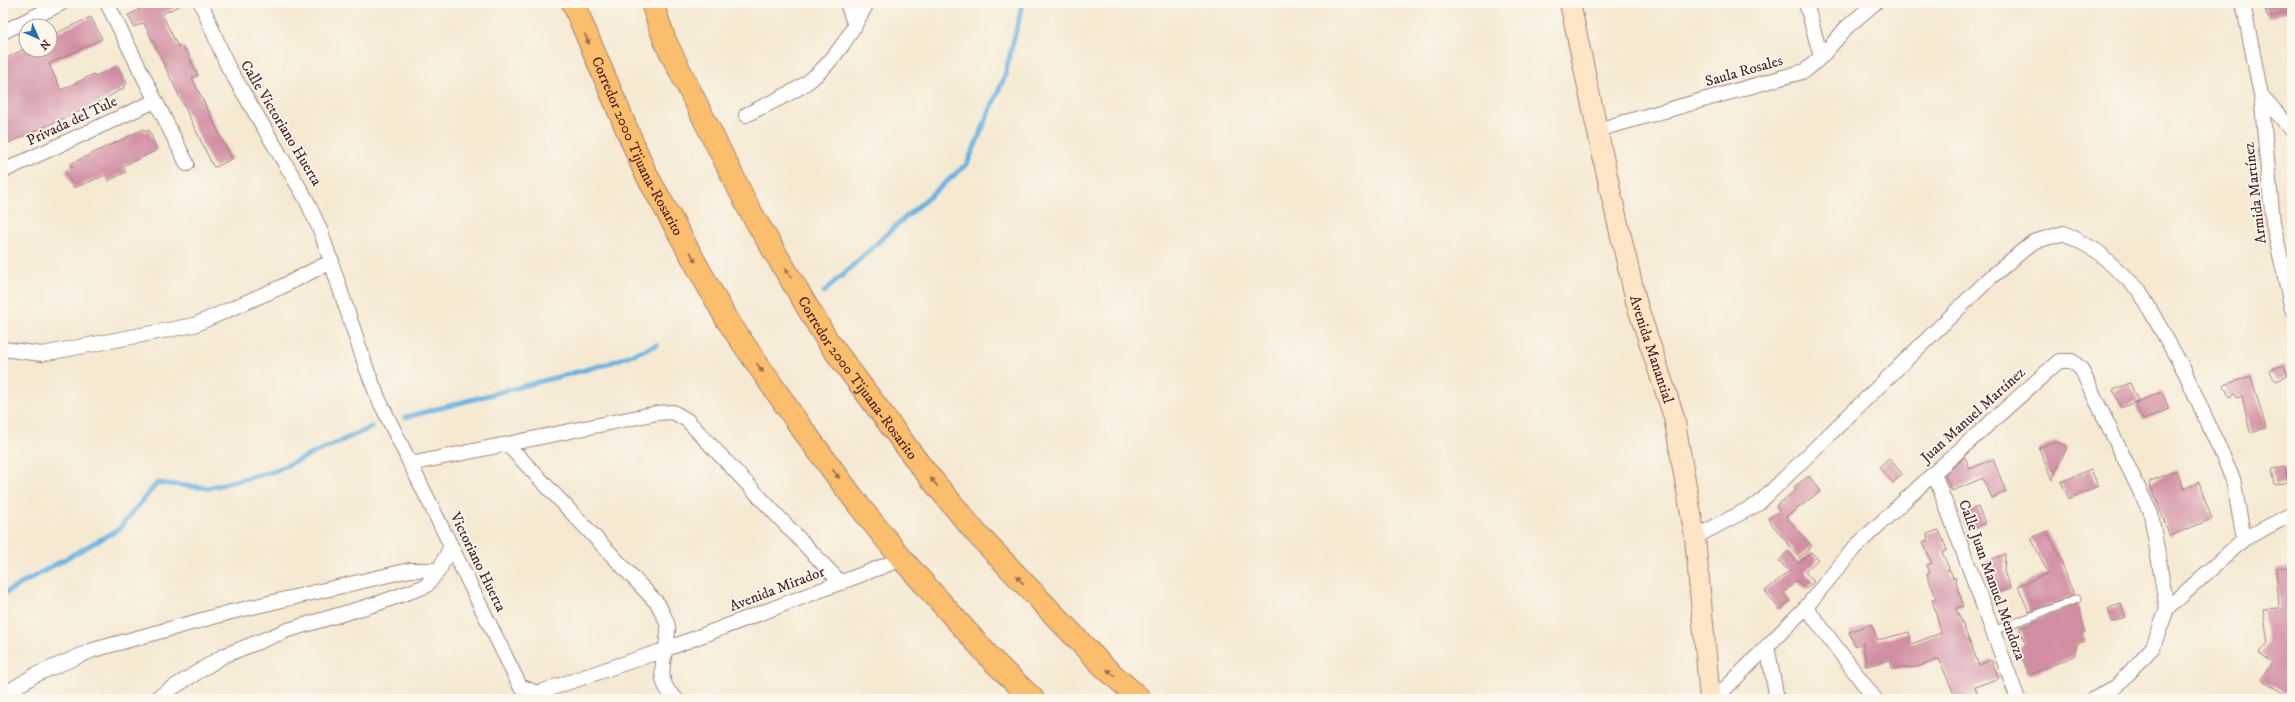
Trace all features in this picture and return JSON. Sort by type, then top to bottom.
[{"type":"highway","name":"Corredor 2000 Tijuana-Rosarito","points":[[573,3],[645,172],[727,320],[800,426],[902,559],[993,661],[1033,699]]},
{"type":"highway","name":"Corredor 2000 Tijuana-Rosarito","points":[[652,3],[665,41],[750,209],[827,340],[916,460],[976,533],[1102,665],[1140,699]]},
{"type":"main road","name":"Avenida Manantial","points":[[1570,3],[1637,305],[1674,417],[1696,537],[1710,699]]},
{"type":"street","points":[[3,32],[62,3]]},
{"type":"street","points":[[107,3],[187,164]]},
{"type":"street","name":"Calle Victoriano Huerta","points":[[201,3],[227,65],[306,199],[332,261]]},
{"type":"street","points":[[847,3],[855,26]]},
{"type":"street","points":[[746,115],[808,82],[827,65],[841,49],[867,3]]},
{"type":"street","points":[[1806,3],[1821,57]]},
{"type":"street","name":"Saula Rosales","points":[[1597,130],[1805,72],[1821,57],[1847,27],[1874,3]]},
{"type":"street","name":"Armida Martínez","points":[[2243,3],[2261,95],[2273,223],[2292,309]]},
{"type":"street","points":[[2261,95],[2292,130]]},
{"type":"street","name":"Privada del Tule","points":[[3,171],[155,101]]},
{"type":"street","points":[[1696,537],[1758,504],[1990,278],[2033,242],[2064,233],[2097,251],[2139,290],[2185,372],[2233,479],[2244,539]]},
{"type":"street","points":[[3,348],[42,354],[194,325],[281,287],[332,261]]},
{"type":"street","name":"Victoriano Huerta","points":[[332,261],[367,370],[410,464],[520,686],[537,693],[664,650]]},
{"type":"street","name":"Juan Manuel Martínez","points":[[1716,699],[1806,607],[1855,547],[1934,473],[2059,362],[2072,362],[2081,369],[2152,514],[2167,609]]},
{"type":"street","points":[[410,464],[657,413],[673,412],[687,420],[841,583]]},
{"type":"street","points":[[507,444],[658,604],[668,626],[662,672],[667,692],[676,699]]},
{"type":"street","name":"Calle Juan Manuel Mendoza","points":[[1934,473],[2018,699]]},
{"type":"street","points":[[2094,699],[2117,686],[2153,648],[2167,609],[2244,539],[2292,514]]},
{"type":"street","points":[[155,699],[224,656],[288,630],[379,603],[426,586],[439,570],[451,546]]},
{"type":"street","name":"Avenida Mirador","points":[[664,650],[902,559]]},
{"type":"street","points":[[3,695],[35,675],[93,650],[231,612],[410,570],[439,570]]},
{"type":"street","points":[[1806,607],[1875,699]]},
{"type":"street","points":[[1767,646],[1777,699]]},
{"type":"lane","points":[[1993,631],[2077,599]]},
{"type":"building","points":[[135,3],[185,3],[162,14],[178,47],[182,46],[184,50],[186,50],[198,75],[192,78],[232,159],[216,167],[213,166],[144,23],[134,27],[128,15],[139,10]]},
{"type":"building","points":[[2263,3],[2292,3],[2292,10],[2268,18]]},
{"type":"building","points":[[91,17],[102,39],[49,64],[61,90],[94,74],[95,76],[118,66],[127,84],[123,86],[124,88],[94,105],[3,145],[3,60],[18,52],[18,58],[58,58],[58,32]]},
{"type":"building","points":[[144,129],[145,132],[149,130],[157,150],[123,166],[126,172],[108,181],[106,175],[74,188],[65,170],[73,167],[70,164]]},
{"type":"building","points":[[2284,365],[2288,376],[2276,381],[2269,370]]},
{"type":"building","points":[[2251,376],[2266,428],[2250,432],[2242,396],[2237,398],[2235,394],[2229,397],[2224,385]]},
{"type":"building","points":[[2130,383],[2138,401],[2121,408],[2113,390]]},
{"type":"building","points":[[2162,392],[2169,409],[2143,420],[2135,403]]},
{"type":"building","points":[[2055,441],[2067,447],[2052,480],[2039,448]]},
{"type":"building","points":[[1965,457],[1970,469],[1993,459],[2006,492],[1992,498],[1983,478],[1952,491],[1945,474]]},
{"type":"building","points":[[1889,458],[1902,474],[1893,483],[1879,467]]},
{"type":"building","points":[[2285,467],[2287,482],[2275,485],[2272,469]]},
{"type":"building","points":[[2091,469],[2098,486],[2069,499],[2061,482]]},
{"type":"building","points":[[2176,470],[2184,489],[2199,482],[2212,519],[2170,536],[2149,482]]},
{"type":"building","points":[[1809,476],[1821,491],[1786,517],[1812,546],[1799,558],[1768,519],[1779,511],[1776,506],[1796,490],[1794,487]]},
{"type":"building","points":[[1978,507],[1985,523],[1969,530],[1962,514]]},
{"type":"building","points":[[1939,530],[1947,550],[1942,552],[1949,568],[1947,570],[1950,570],[1953,578],[1955,577],[1963,606],[1956,608],[1979,665],[1991,660],[1999,678],[1975,687],[1979,699],[1956,699],[1939,659],[1918,667],[1892,669],[1891,660],[1866,666],[1863,643],[1855,646],[1849,632],[1871,624],[1878,640],[1909,632],[1911,644],[1941,633],[1932,599],[1936,598],[1927,574],[1930,572],[1927,565],[1932,563],[1923,542],[1928,540],[1927,534]]},
{"type":"building","points":[[2047,531],[2063,563],[2062,564],[2074,595],[2029,612],[2018,586],[2048,573],[2031,538]]},
{"type":"building","points":[[1788,551],[1798,563],[1811,552],[1818,559],[1805,572],[1814,582],[1806,589],[1797,580],[1784,593],[1790,601],[1780,610],[1765,591],[1789,571],[1779,561]]},
{"type":"building","points":[[2005,554],[2004,572],[2011,588],[1996,594],[1983,563]]},
{"type":"building","points":[[2290,567],[2292,606],[2292,699],[2261,679],[2272,662],[2259,654],[2268,643],[2263,609],[2279,608],[2276,568]]},
{"type":"building","points":[[2121,603],[2125,617],[2112,622],[2108,609]]},
{"type":"building","points":[[2078,604],[2085,631],[2082,635],[2085,641],[2077,644],[2074,656],[2029,675],[2018,648],[2026,645],[2019,628]]},
{"type":"waterway","points":[[824,292],[899,223],[967,164],[1004,78],[1023,3]]},
{"type":"waterway","points":[[406,417],[607,364],[657,345]]},
{"type":"waterway","points":[[3,594],[119,529],[157,483],[208,488],[274,471],[372,427]]}]
